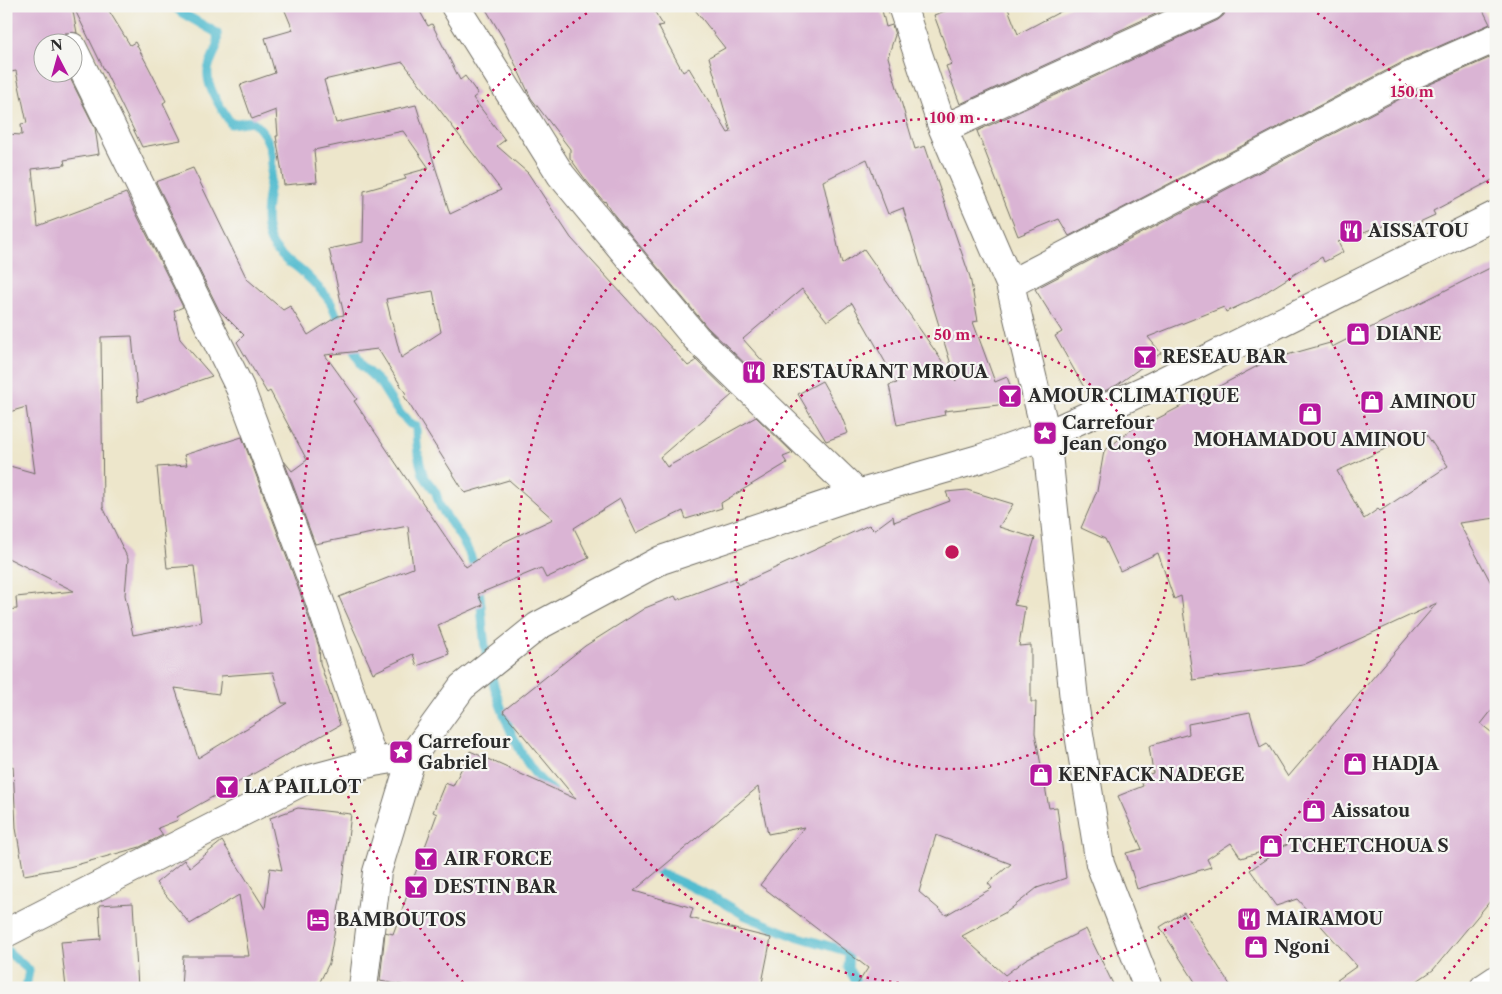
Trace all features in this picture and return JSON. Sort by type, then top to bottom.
[{"type":"street","points":[[455,6],[561,176],[696,338],[858,494]]},
{"type":"street","points":[[902,6],[943,128],[1010,284],[1046,435],[1076,709],[1100,864],[1148,988]]},
{"type":"street","points":[[943,128],[1211,6]]},
{"type":"street","points":[[1010,284],[1410,76],[1496,38]]},
{"type":"street","points":[[82,66],[240,388],[318,596],[374,762]]},
{"type":"street","points":[[363,988],[377,872],[412,756],[462,687],[538,626],[661,560],[858,494],[979,458],[1046,435],[1150,388],[1496,215]]},
{"type":"street","points":[[7,932],[303,781],[374,762],[412,756]]},
{"type":"street","points":[[1484,988],[1496,980]]},
{"type":"building","points":[[6,6],[72,6],[77,32],[32,32],[32,82],[72,82],[95,128],[99,154],[64,160],[65,165],[32,169],[38,226],[126,193],[183,307],[174,311],[180,339],[212,376],[138,402],[132,336],[101,337],[103,507],[128,559],[125,595],[133,635],[201,622],[194,566],[167,568],[157,467],[187,465],[184,455],[242,437],[319,647],[320,663],[340,725],[177,817],[178,820],[158,828],[163,835],[140,847],[69,867],[24,875],[16,828],[13,766],[11,767],[6,726],[6,610],[17,609],[16,597],[74,591],[6,557],[6,465],[35,473],[26,407],[6,413],[6,134],[22,135],[21,124],[27,123],[16,71],[6,73]],"holes":[[[273,672],[282,703],[288,703],[198,758],[175,688],[219,694],[221,676]]]},
{"type":"building","points":[[73,6],[106,6],[130,45],[135,42],[166,101],[163,103],[181,140],[142,147]]},
{"type":"building","points":[[283,6],[417,6],[428,26],[432,24],[460,80],[465,76],[478,94],[473,98],[505,140],[497,146],[528,173],[571,238],[688,366],[696,361],[694,358],[732,395],[660,457],[667,467],[756,417],[793,453],[783,457],[787,463],[721,503],[722,508],[686,519],[683,511],[636,533],[620,499],[574,528],[589,558],[546,578],[541,568],[478,594],[483,605],[438,625],[449,654],[417,666],[413,654],[373,673],[339,597],[413,568],[408,526],[315,544],[284,461],[292,471],[307,460],[270,391],[267,393],[237,342],[244,335],[219,310],[156,182],[193,168],[247,279],[283,310],[290,306],[308,335],[338,316],[344,315],[329,249],[363,242],[364,191],[406,179],[404,175],[429,168],[403,131],[314,150],[317,182],[284,185],[276,136],[278,136],[276,110],[252,119],[240,85],[275,73],[265,38],[293,30]],"holes":[[[403,62],[478,160],[501,190],[450,214],[416,105],[336,123],[324,80]],[[433,291],[441,332],[401,358],[386,299]],[[378,349],[406,394],[404,396],[465,493],[509,480],[553,519],[504,542],[466,567],[354,401],[357,399],[325,355]]]},
{"type":"building","points":[[484,6],[651,6],[663,25],[658,26],[683,72],[689,68],[728,133],[731,132],[709,57],[725,48],[692,6],[881,6],[886,27],[892,25],[895,35],[888,57],[915,149],[925,146],[970,277],[978,321],[973,322],[995,382],[1007,377],[1017,403],[944,411],[945,415],[897,425],[889,385],[897,383],[852,303],[827,321],[802,289],[743,339],[766,365],[756,374],[707,327],[585,179],[570,158],[570,149],[531,98],[503,38]],"holes":[[[867,159],[888,214],[903,208],[956,381],[864,249],[842,264],[823,181]]]},
{"type":"building","points":[[959,6],[1007,6],[1018,34],[1071,6],[1173,6],[960,104],[946,66],[952,64],[934,15]]},
{"type":"building","points":[[1226,6],[1481,6],[1490,24],[1403,62],[1069,236],[1059,219],[1018,236],[977,131],[1218,20],[1224,15]]},
{"type":"building","points":[[1496,55],[1496,178],[1433,211],[1435,215],[1391,235],[1386,225],[1338,242],[1343,252],[1324,262],[1322,257],[1258,297],[1226,312],[1224,307],[1148,337],[1161,353],[1117,385],[1090,398],[1055,336],[1062,332],[1035,289],[1417,90]]},
{"type":"building","points":[[1496,265],[1496,518],[1459,523],[1496,592],[1496,705],[1481,724],[1496,736],[1496,894],[1433,970],[1407,988],[1326,988],[1357,966],[1297,899],[1276,906],[1250,870],[1288,844],[1241,858],[1231,843],[1207,859],[1211,867],[1137,889],[1126,853],[1142,849],[1118,796],[1143,786],[1139,777],[1153,773],[1149,746],[1189,734],[1188,724],[1250,712],[1260,747],[1267,743],[1288,777],[1437,603],[1303,665],[1193,680],[1181,596],[1174,599],[1158,553],[1120,571],[1105,539],[1081,528],[1097,491],[1104,451],[1148,417],[1151,422],[1269,360],[1330,343],[1332,347]],"holes":[[[1424,431],[1448,466],[1380,511],[1378,509],[1364,519],[1337,471]]]},
{"type":"building","points":[[822,381],[841,415],[848,433],[826,441],[798,394]]},
{"type":"building","points":[[967,490],[1013,504],[999,527],[1035,538],[1014,605],[1025,607],[1019,646],[1031,645],[1031,702],[1036,702],[1035,733],[1049,808],[1057,807],[1066,878],[1037,888],[1008,911],[962,936],[1005,975],[1026,959],[1086,929],[1115,988],[855,988],[868,968],[760,885],[804,827],[768,834],[758,787],[634,891],[693,908],[690,918],[771,938],[761,988],[418,988],[380,981],[385,932],[393,934],[437,814],[433,812],[445,783],[453,786],[470,751],[576,799],[503,711],[585,646],[645,608],[675,596],[677,600],[735,578],[738,585],[869,525],[874,530],[893,516],[894,522],[950,501],[946,492]],"holes":[[[936,835],[1011,864],[988,883],[992,888],[946,915],[919,892]]]},
{"type":"building","points":[[298,808],[351,814],[341,894],[329,963],[317,988],[181,988],[183,956],[249,956],[239,895],[190,924],[156,883],[184,860],[190,867],[222,841],[265,909],[270,868],[282,870],[270,818]]},
{"type":"building","points":[[133,903],[138,988],[66,988],[61,942],[101,939],[99,905]]},
{"type":"building","points":[[1184,912],[1232,988],[1199,988],[1160,927]]},
{"type":"waterway","points":[[174,6],[182,13],[217,33],[216,49],[208,70],[209,84],[212,91],[231,124],[252,121],[264,134],[270,149],[272,164],[266,211],[267,227],[271,242],[288,262],[305,274],[325,295],[342,327]]},
{"type":"waterway","points":[[350,343],[363,367],[380,383],[397,410],[410,424],[416,426],[416,438],[423,474],[436,493],[440,506],[463,542],[473,563],[480,594],[488,664],[500,704],[508,725],[528,764],[553,791]]},
{"type":"waterway","points":[[646,866],[719,900],[744,915],[789,934],[849,952],[848,968],[860,988]]},
{"type":"waterway","points":[[6,950],[29,970],[26,988]]},
{"type":"place","name":"AISSATOU","points":[[1351,231]]},
{"type":"place","name":"DIANE","points":[[1358,334]]},
{"type":"place","name":"RESEAU BAR","points":[[1145,357]]},
{"type":"place","name":"RESTAURANT MROUA","points":[[754,372]]},
{"type":"place","name":"AMOUR CLIMATIQUE","points":[[1010,396]]},
{"type":"place","name":"AMINOU","points":[[1372,402]]},
{"type":"place","name":"MOHAMADOU AMINOU","points":[[1310,414]]},
{"type":"place","name":"Carrefour Jean Congo","points":[[1045,433]]},
{"type":"place","name":"Carrefour Gabriel","points":[[401,752]]},
{"type":"place","name":"HADJA","points":[[1355,764]]},
{"type":"place","name":"KENFACK NADEGE","points":[[1041,775]]},
{"type":"place","name":"LA PAILLOT","points":[[227,787]]},
{"type":"place","name":"Aissatou","points":[[1314,811]]},
{"type":"place","name":"TCHETCHOUA S","points":[[1271,846]]},
{"type":"place","name":"AIR FORCE","points":[[426,859]]},
{"type":"place","name":"DESTIN BAR","points":[[416,887]]},
{"type":"place","name":"MAIRAMOU","points":[[1249,919]]},
{"type":"place","name":"BAMBOUTOS","points":[[318,920]]},
{"type":"place","name":"Ngoni","points":[[1256,947]]}]
